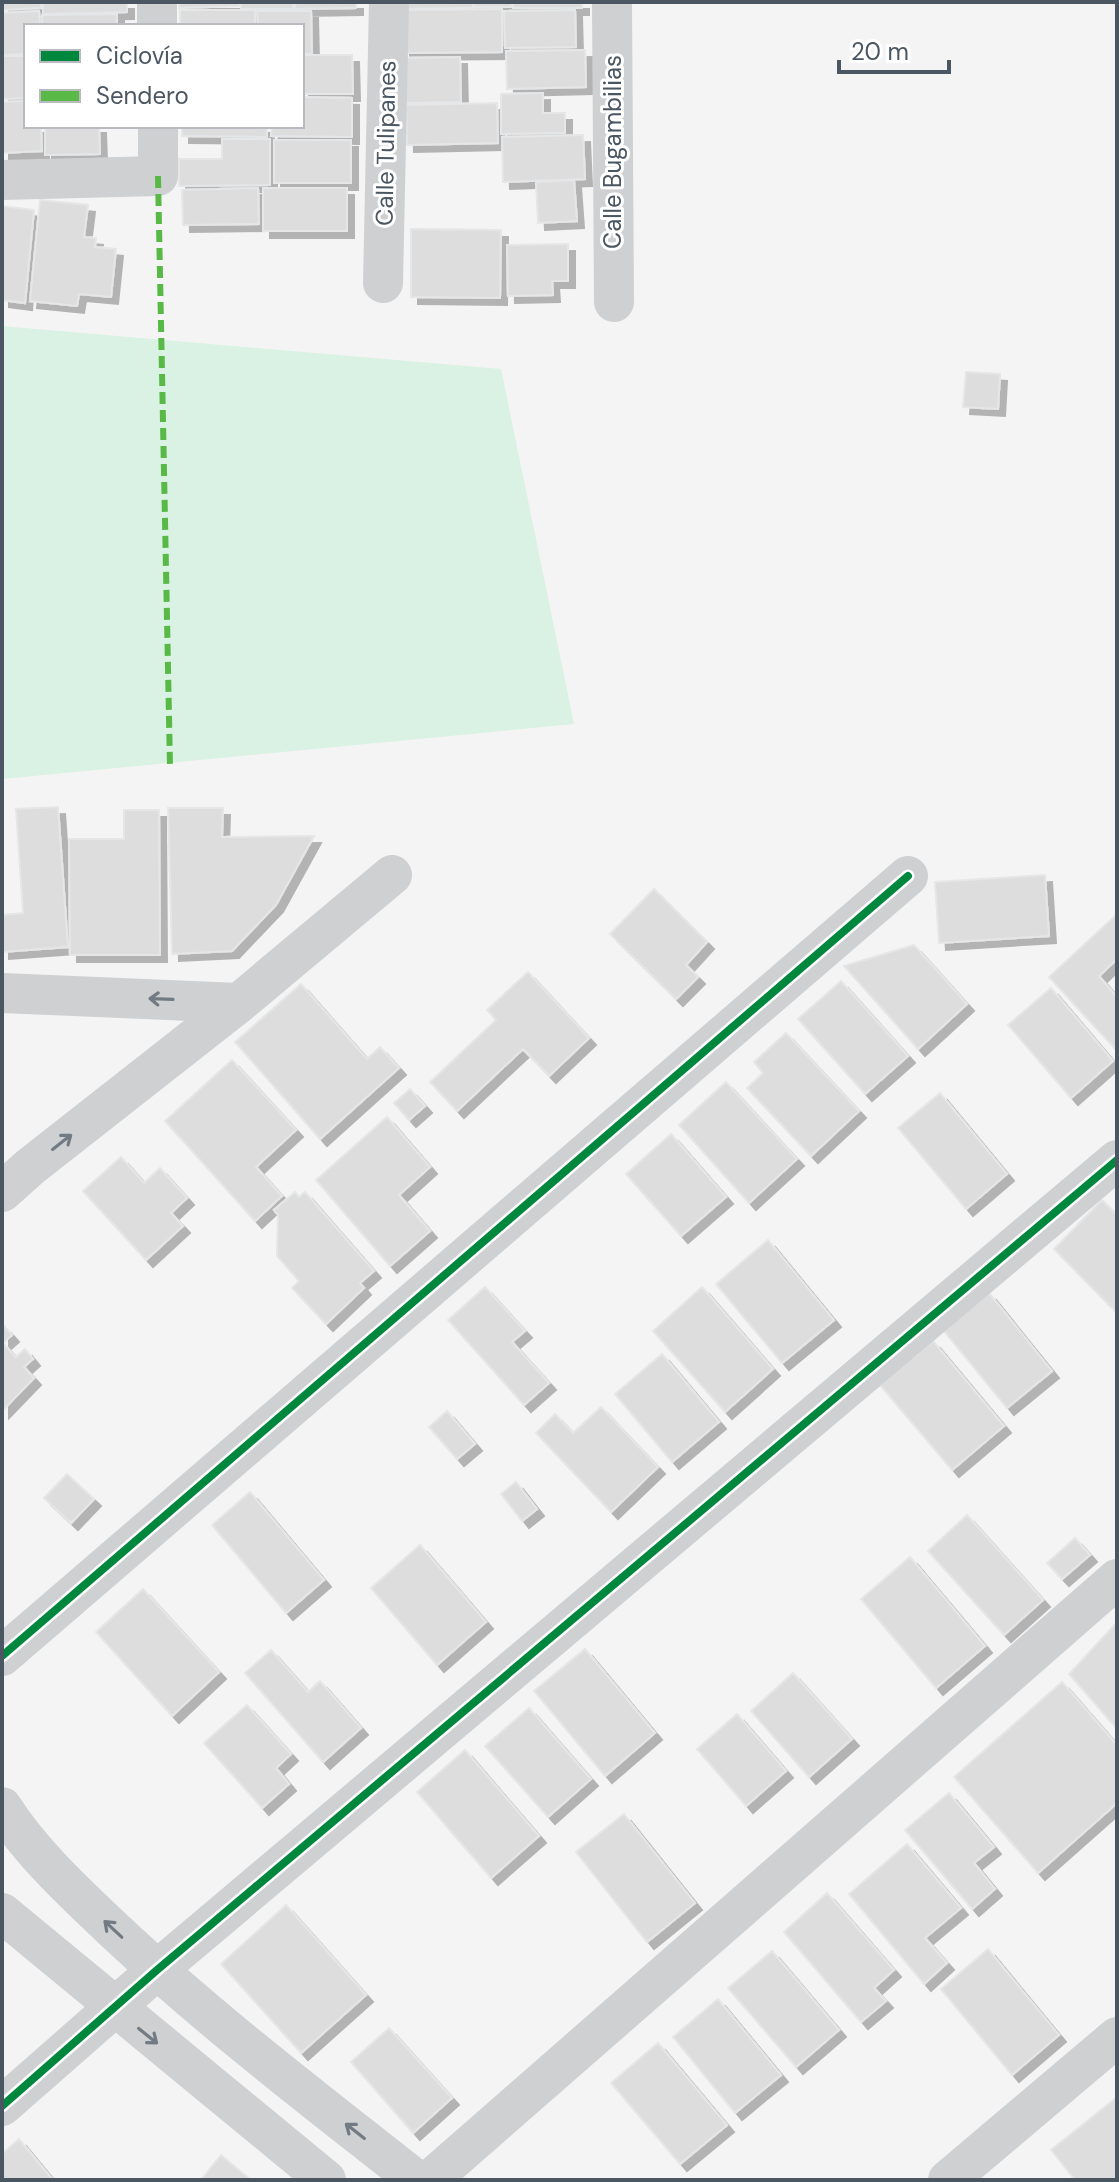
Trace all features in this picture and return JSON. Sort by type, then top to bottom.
[{"type":"street","points":[[157,2],[157,24]]},
{"type":"street","name":"Calle Tulipanes","points":[[383,283],[389,2]]},
{"type":"street","name":"Calle Bugambilias","points":[[612,2],[614,302]]},
{"type":"street","points":[[2,180],[158,176],[158,128]]},
{"type":"street","points":[[2,1192],[239,1003],[392,875]]},
{"type":"street","points":[[2,1656],[908,876]]},
{"type":"street","points":[[2,993],[239,1003]]},
{"type":"street","points":[[2,2106],[157,1970],[1117,1160]]},
{"type":"street","points":[[430,2180],[1117,1579]]},
{"type":"street","points":[[2,1807],[78,1897],[157,1970],[416,2180]]},
{"type":"street","points":[[2,1913],[113,2008],[326,2180]]},
{"type":"street","points":[[948,2180],[1117,2037]]},
{"type":"green space","points":[[2,326],[501,369],[574,724],[2,779]]},
{"type":"building","points":[[2,2],[41,2],[41,8],[2,10]]},
{"type":"building","points":[[43,2],[127,2],[127,12],[43,14]]},
{"type":"building","points":[[179,2],[239,2],[239,6],[179,8]]},
{"type":"building","points":[[241,2],[293,2],[293,9],[241,9]]},
{"type":"building","points":[[295,2],[356,2],[356,8],[295,9]]},
{"type":"building","points":[[401,2],[473,2],[473,8],[401,9]]},
{"type":"building","points":[[474,2],[511,2],[512,7],[474,7]]},
{"type":"building","points":[[513,2],[582,2],[582,8],[513,8]]},
{"type":"building","points":[[502,9],[502,52],[403,53],[403,10]]},
{"type":"building","points":[[180,10],[255,10],[255,24],[180,24]]},
{"type":"building","points":[[575,10],[576,47],[505,48],[504,11]]},
{"type":"building","points":[[39,11],[40,24],[24,24],[24,54],[2,55],[2,13]]},
{"type":"building","points":[[257,11],[311,11],[312,54],[304,54],[304,24],[258,24]]},
{"type":"building","points":[[117,14],[117,24],[42,24],[42,15]]},
{"type":"building","points":[[585,50],[586,87],[507,89],[506,51]]},
{"type":"building","points":[[304,55],[352,55],[353,94],[304,94]]},
{"type":"building","points":[[2,56],[24,56],[24,98],[2,99]]},
{"type":"building","points":[[460,57],[461,102],[406,103],[405,58]]},
{"type":"building","points":[[543,93],[543,113],[565,113],[565,133],[501,134],[501,94]]},
{"type":"building","points":[[304,97],[352,98],[352,137],[271,136],[272,128],[304,128]]},
{"type":"building","points":[[24,101],[24,128],[41,128],[42,151],[2,153],[2,102]]},
{"type":"building","points":[[497,103],[498,143],[407,145],[406,105]]},
{"type":"building","points":[[45,128],[99,128],[100,154],[45,155]]},
{"type":"building","points":[[182,128],[267,128],[267,137],[182,136]]},
{"type":"building","points":[[583,135],[585,179],[503,182],[502,137]]},
{"type":"building","points":[[222,139],[270,139],[270,185],[179,186],[179,159],[222,159]]},
{"type":"building","points":[[274,140],[351,140],[351,183],[274,183]]},
{"type":"building","points":[[574,180],[577,221],[538,223],[536,182]]},
{"type":"building","points":[[258,188],[259,224],[183,225],[182,190]]},
{"type":"building","points":[[263,188],[347,188],[347,231],[263,231]]},
{"type":"building","points":[[40,200],[88,205],[84,237],[96,238],[95,247],[116,249],[111,297],[79,294],[77,306],[30,301]]},
{"type":"building","points":[[2,206],[34,210],[25,303],[2,300]]},
{"type":"building","points":[[411,229],[501,230],[500,298],[411,297]]},
{"type":"building","points":[[568,244],[568,281],[552,281],[553,295],[508,296],[507,245]]},
{"type":"building","points":[[966,372],[1000,374],[998,409],[963,407]]},
{"type":"building","points":[[58,807],[68,947],[2,952],[2,915],[23,913],[16,809]]},
{"type":"building","points":[[168,808],[223,808],[222,837],[314,836],[276,905],[232,951],[172,954]]},
{"type":"building","points":[[124,810],[159,810],[160,955],[70,955],[69,839],[124,839]]},
{"type":"building","points":[[1045,875],[1049,936],[939,943],[935,882]]},
{"type":"building","points":[[654,889],[707,942],[686,965],[698,977],[676,999],[610,934]]},
{"type":"building","points":[[1117,914],[1117,959],[1099,976],[1117,997],[1117,1051],[1049,977]]},
{"type":"building","points":[[914,945],[967,1004],[918,1049],[844,966]]},
{"type":"building","points":[[528,972],[589,1038],[549,1076],[523,1049],[457,1111],[430,1082],[496,1020],[487,1010]]},
{"type":"building","points":[[841,981],[908,1056],[865,1094],[798,1019]]},
{"type":"building","points":[[301,984],[367,1059],[380,1047],[399,1068],[320,1139],[235,1042]]},
{"type":"building","points":[[1051,988],[1113,1061],[1071,1098],[1008,1025]]},
{"type":"building","points":[[786,1033],[859,1111],[811,1156],[747,1088],[763,1073],[754,1062]]},
{"type":"building","points":[[232,1060],[296,1130],[256,1167],[282,1196],[255,1221],[165,1121]]},
{"type":"building","points":[[726,1082],[797,1159],[749,1203],[679,1125]]},
{"type":"building","points":[[410,1089],[425,1106],[409,1120],[394,1103]]},
{"type":"building","points":[[940,1093],[1007,1174],[966,1209],[898,1128]]},
{"type":"building","points":[[387,1117],[430,1167],[399,1195],[430,1231],[390,1266],[316,1180]]},
{"type":"building","points":[[671,1134],[726,1197],[681,1236],[626,1174]]},
{"type":"building","points":[[121,1157],[144,1183],[160,1168],[187,1198],[171,1213],[183,1226],[146,1260],[83,1191]]},
{"type":"building","points":[[295,1192],[299,1197],[305,1192],[374,1271],[360,1283],[364,1288],[326,1324],[292,1288],[299,1281],[277,1256],[278,1215],[274,1210]]},
{"type":"building","points":[[1102,1200],[1117,1215],[1117,1313],[1054,1249]]},
{"type":"building","points":[[768,1240],[834,1320],[782,1363],[716,1284]]},
{"type":"building","points":[[485,1287],[525,1331],[512,1342],[549,1383],[524,1405],[448,1320]]},
{"type":"building","points":[[702,1287],[773,1369],[725,1412],[653,1331]]},
{"type":"building","points":[[989,1293],[1052,1371],[1007,1408],[943,1330]]},
{"type":"building","points":[[4,1326],[12,1335],[3,1343],[16,1357],[25,1349],[33,1359],[24,1367],[34,1378],[2,1411],[2,1328]]},
{"type":"building","points":[[933,1341],[1004,1426],[952,1470],[880,1385]]},
{"type":"building","points":[[662,1354],[719,1422],[672,1462],[615,1394]]},
{"type":"building","points":[[601,1407],[658,1467],[611,1512],[536,1433],[555,1414],[573,1433]]},
{"type":"building","points":[[447,1411],[475,1444],[457,1459],[429,1427]]},
{"type":"building","points":[[67,1474],[94,1499],[71,1523],[44,1498]]},
{"type":"building","points":[[516,1482],[537,1509],[522,1521],[501,1494]]},
{"type":"building","points":[[250,1492],[324,1580],[286,1613],[212,1525]]},
{"type":"building","points":[[967,1515],[1043,1600],[1004,1635],[928,1551]]},
{"type":"building","points":[[1075,1538],[1090,1555],[1062,1579],[1047,1563]]},
{"type":"building","points":[[420,1545],[486,1622],[437,1665],[371,1588]]},
{"type":"building","points":[[910,1557],[985,1646],[936,1688],[861,1599]]},
{"type":"building","points":[[143,1589],[219,1672],[172,1716],[96,1632]]},
{"type":"building","points":[[1117,1622],[1117,1729],[1069,1674]]},
{"type":"building","points":[[585,1649],[655,1733],[605,1776],[534,1691]]},
{"type":"building","points":[[271,1650],[308,1692],[320,1681],[361,1728],[323,1762],[245,1673]]},
{"type":"building","points":[[793,1673],[852,1739],[809,1777],[751,1711]]},
{"type":"building","points":[[1062,1682],[1117,1745],[1117,1803],[1038,1873],[954,1777]]},
{"type":"building","points":[[247,1705],[291,1754],[276,1768],[289,1784],[262,1808],[204,1743]]},
{"type":"building","points":[[529,1708],[591,1779],[548,1817],[485,1746]]},
{"type":"building","points":[[737,1714],[786,1771],[746,1806],[697,1749]]},
{"type":"building","points":[[465,1750],[539,1836],[491,1878],[417,1792]]},
{"type":"building","points":[[949,1793],[994,1847],[974,1863],[995,1889],[972,1909],[905,1830]]},
{"type":"building","points":[[624,1814],[695,1903],[647,1942],[576,1852]]},
{"type":"building","points":[[907,1844],[961,1908],[925,1938],[947,1963],[924,1984],[849,1894]]},
{"type":"building","points":[[827,1893],[894,1970],[874,1988],[886,2001],[861,2022],[784,1932]]},
{"type":"building","points":[[286,1905],[366,1995],[301,2053],[221,1964]]},
{"type":"building","points":[[988,1949],[1059,2035],[1012,2075],[941,1989]]},
{"type":"building","points":[[772,1951],[839,2030],[796,2067],[728,1988]]},
{"type":"building","points":[[718,1999],[781,2075],[735,2113],[673,2037]]},
{"type":"building","points":[[389,2028],[452,2098],[413,2133],[351,2062]]},
{"type":"building","points":[[658,2043],[727,2125],[680,2164],[611,2083]]},
{"type":"building","points":[[1117,2097],[1117,2180],[1075,2180],[1051,2150]]},
{"type":"building","points":[[19,2139],[53,2180],[2,2180],[2,2154]]},
{"type":"building","points":[[221,2155],[251,2180],[201,2180]]},
{"type":"marked path","points":[[158,176],[170,766]]},
{"type":"cycle path","points":[[2,1656],[908,876]]},
{"type":"cycle path","points":[[2,2106],[157,1970],[1117,1160]]}]
